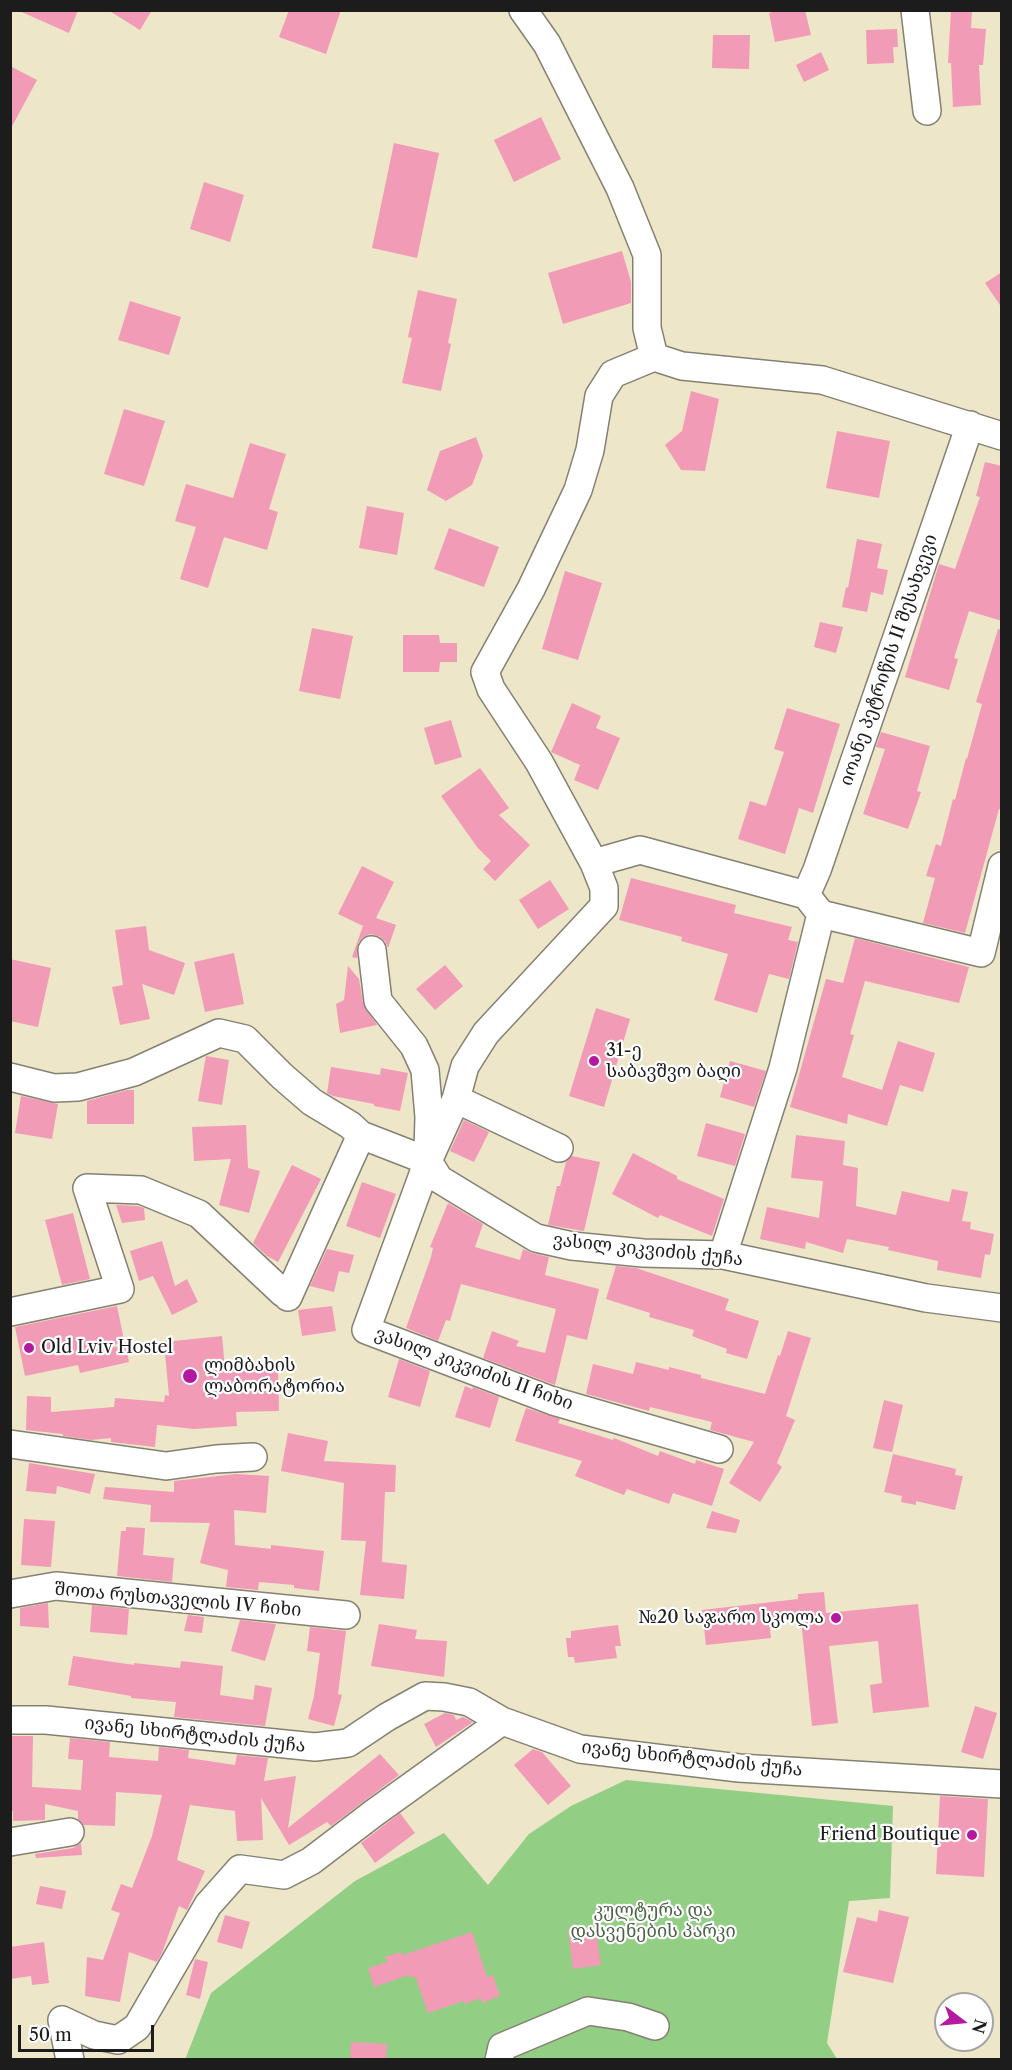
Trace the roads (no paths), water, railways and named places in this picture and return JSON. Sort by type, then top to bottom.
[{"type":"street","points":[[523,10],[547,44],[620,188],[648,255],[648,328],[654,357]]},
{"type":"street","points":[[915,10],[927,111]]},
{"type":"street","points":[[428,1161],[456,1099],[465,1066],[486,1033],[604,906],[604,888],[594,863],[539,762],[491,689],[485,672],[531,590],[578,490],[590,450],[599,396],[613,374],[654,357],[682,366],[822,380],[1002,436]]},
{"type":"street","name":"იოანე პეტრიწის II შესახვევი","points":[[723,1255],[783,1068],[814,904],[817,870],[970,425]]},
{"type":"street","points":[[594,863],[640,850],[981,953],[1002,866]]},
{"type":"street","points":[[372,950],[378,1001],[414,1046],[425,1070],[429,1117],[428,1161]]},
{"type":"street","name":"ვასილ კიკვიძის ქუჩა","points":[[10,1077],[54,1088],[78,1087],[134,1072],[219,1033],[245,1039],[312,1102],[350,1125],[361,1135],[428,1161],[440,1179],[536,1238],[572,1246],[643,1253],[723,1255],[926,1298],[1002,1308]]},
{"type":"street","points":[[456,1099],[559,1148]]},
{"type":"street","points":[[10,1312],[120,1289],[87,1188],[141,1190],[199,1214],[285,1295],[361,1135]]},
{"type":"street","name":"ვასილ კიკვიძის II ჩიხი","points":[[428,1161],[366,1330],[553,1401],[720,1449]]},
{"type":"street","points":[[10,1444],[166,1466],[216,1459],[253,1457]]},
{"type":"street","name":"შოთა რუსთაველის IV ჩიხი","points":[[10,1594],[56,1586],[346,1615]]},
{"type":"street","name":"ივანე სხირტლაძის ქუჩა","points":[[10,1720],[46,1720],[315,1747],[348,1743],[387,1717],[425,1696],[444,1697],[469,1702],[502,1721],[580,1749],[739,1768],[1002,1784]]},
{"type":"street","points":[[70,2060],[62,2020],[94,2035],[118,2040],[137,2027],[208,1905],[240,1869],[284,1875],[311,1861],[502,1721]]},
{"type":"street","points":[[10,1842],[70,1832]]},
{"type":"street","points":[[499,2060],[502,2047],[588,2011],[628,2017],[655,2026]]},
{"type":"place","name":"31-ე საბავშვო ბაღი","points":[[594,1061]]},
{"type":"place","name":"Old Lviv Hostel","points":[[29,1348]]},
{"type":"place","name":"ლიმბახის ლაბორატორია","points":[[190,1376]]},
{"type":"place","name":"№20 საჯარო სკოლა","points":[[836,1618]]},
{"type":"place","name":"Friend Boutique","points":[[972,1835]]},
{"type":"park label","name":"კულტურა და დასვენების პარკი","points":[[653,1921]]}]
